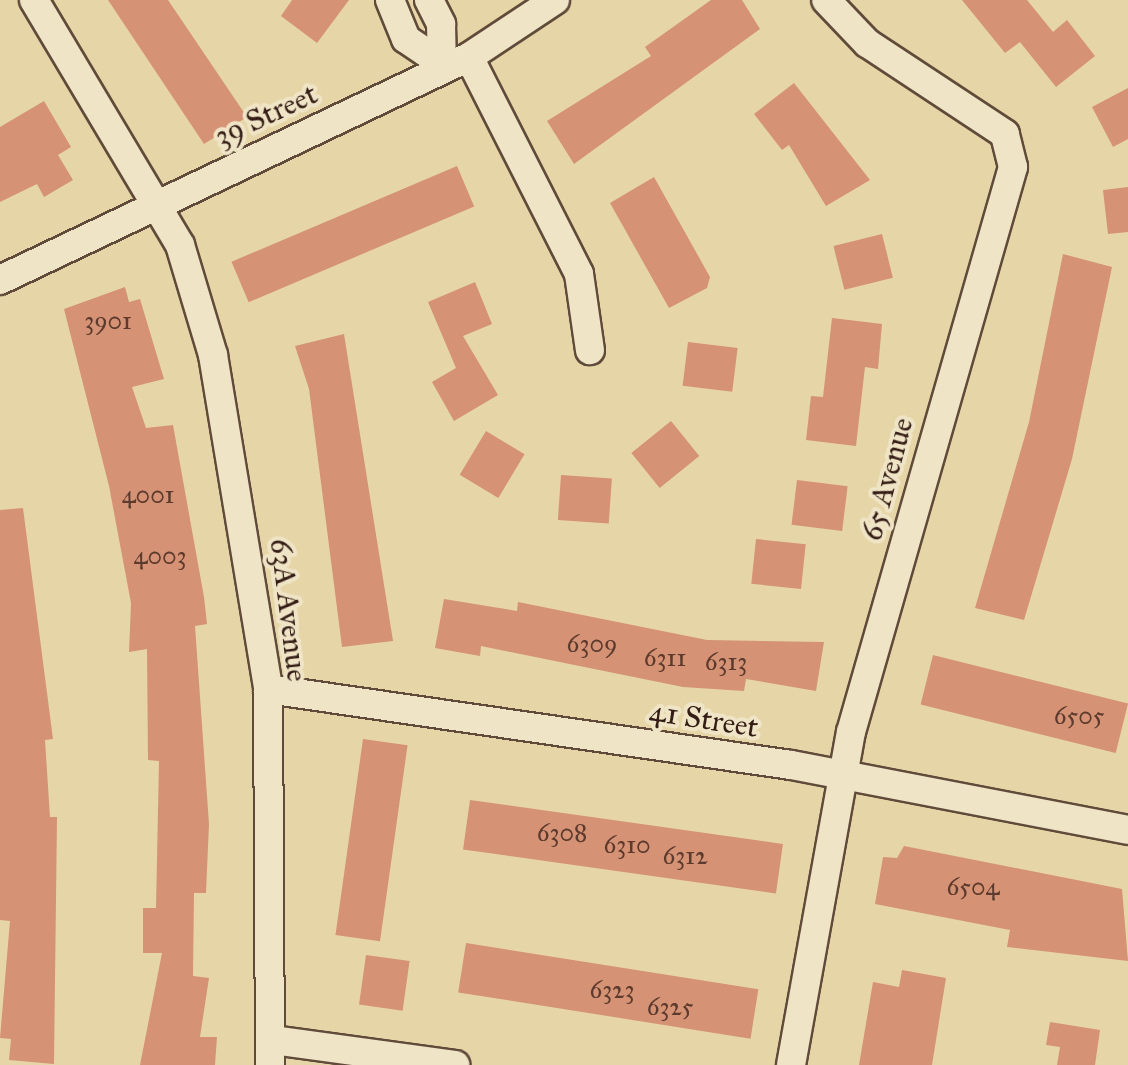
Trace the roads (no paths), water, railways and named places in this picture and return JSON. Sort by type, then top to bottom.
[{"type":"street","name":"63A Avenue","points":[[34,0],[180,245],[213,355],[268,689],[272,1052]]},
{"type":"street","points":[[390,0],[406,38],[439,64]]},
{"type":"street","points":[[429,0],[441,24],[439,64]]},
{"type":"street","name":"39 Street","points":[[0,280],[439,64],[469,56],[554,0]]},
{"type":"street","name":"65 Avenue","points":[[791,1065],[842,773],[1013,167],[1005,134],[867,43],[826,0]]},
{"type":"street","points":[[469,56],[579,274],[590,350]]},
{"type":"street","name":"41 Street","points":[[268,689],[842,773],[1128,830]]},
{"type":"street","points":[[272,1052],[455,1065]]}]
